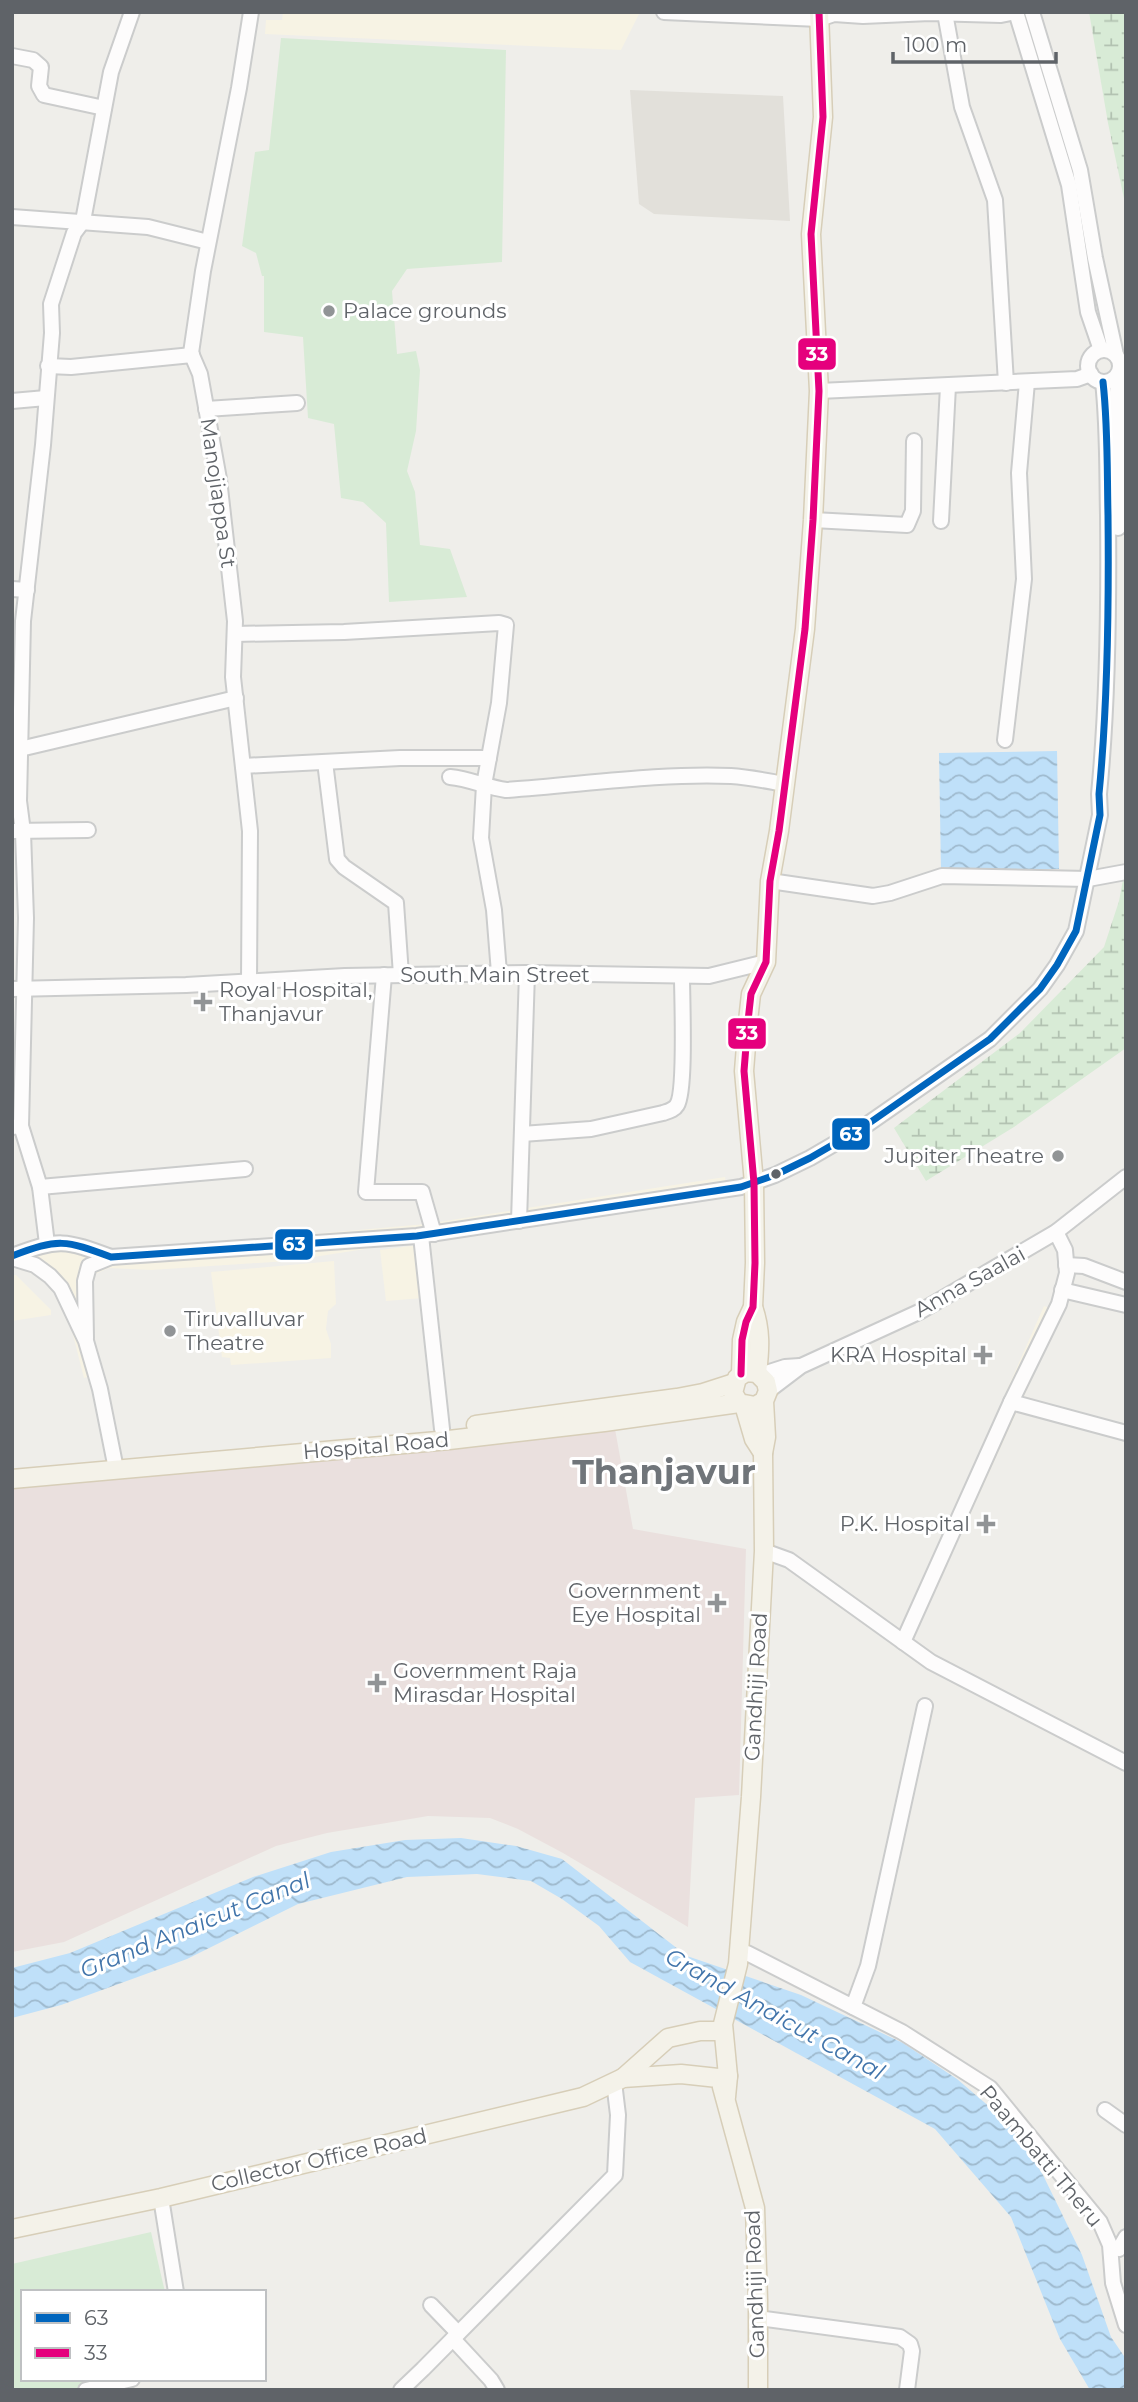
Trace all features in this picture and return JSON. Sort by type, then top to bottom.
[{"type":"main road","points":[[754,1383],[742,1340],[753,1307],[755,1263],[754,1183],[744,1071],[751,995],[766,962],[770,881],[806,629],[819,391],[811,234],[823,117],[819,16]]},
{"type":"main road","name":"Hospital Road","points":[[12,1467],[114,1463],[449,1440],[742,1404],[755,1406],[754,1383],[677,1398],[442,1429],[114,1463],[12,1479]]},
{"type":"main road","name":"Gandhiji Road","points":[[758,2390],[755,2208],[726,2097],[718,2027],[737,1960],[756,1709],[764,1551],[763,1454],[766,1437],[754,1383],[733,1393],[742,1404],[754,1438],[763,1454]]},
{"type":"main road","name":"Collector Office Road","points":[[12,2229],[160,2198],[583,2097],[618,2080],[668,2038],[718,2027]]},
{"type":"main road","name":"Collector Office Road","points":[[618,2080],[681,2074],[723,2077]]},
{"type":"street","points":[[47,1244],[40,1187],[17,1126],[19,989],[26,882],[18,832],[17,755],[23,621],[19,589],[43,446],[52,334],[51,304],[74,233],[83,215],[111,72],[132,12]]},
{"type":"street","name":"Manojiappa St","points":[[249,981],[250,831],[233,677],[234,634],[219,479],[200,374],[192,355],[208,242],[239,88],[251,12]]},
{"type":"street","points":[[664,12],[819,16],[945,13],[1001,15],[1016,12],[1069,185],[1088,312],[1101,350]]},
{"type":"street","points":[[86,1341],[85,1281],[89,1266],[111,1257],[427,1235],[754,1183],[810,1158],[865,1126],[990,1039],[1040,989],[1076,931],[1106,798],[1112,741],[1118,598],[1120,358],[1074,145],[1032,12]]},
{"type":"street","points":[[945,13],[962,107],[995,200],[1006,383]]},
{"type":"street","points":[[12,56],[33,60],[41,67],[39,86],[44,95],[104,108]]},
{"type":"street","points":[[12,217],[83,215],[208,242]]},
{"type":"street","points":[[1100,816],[1108,637],[1107,429],[1097,378],[1089,360],[1101,350],[1120,358]]},
{"type":"street","points":[[48,371],[192,355]]},
{"type":"street","points":[[819,391],[1114,379],[1118,375]]},
{"type":"street","points":[[1005,740],[1024,579],[1019,473],[1027,382]]},
{"type":"street","points":[[941,521],[948,386]]},
{"type":"street","points":[[12,401],[46,398]]},
{"type":"street","points":[[206,409],[297,403]]},
{"type":"street","points":[[813,520],[907,526],[914,511],[914,442]]},
{"type":"street","points":[[234,634],[506,625],[499,704],[484,785],[481,838],[494,909],[499,973]]},
{"type":"street","points":[[17,755],[236,698]]},
{"type":"street","points":[[243,766],[411,758],[489,758]]},
{"type":"street","points":[[325,762],[337,859],[344,867],[396,903],[401,975]]},
{"type":"street","points":[[450,777],[506,790],[624,779],[701,776],[734,776],[784,784]]},
{"type":"street","points":[[18,832],[88,830]]},
{"type":"street","points":[[770,881],[873,895],[890,893],[942,876],[1088,879],[1126,872]]},
{"type":"street","name":"South Main Street","points":[[19,989],[384,975],[527,973],[709,976],[766,962]]},
{"type":"street","points":[[519,1221],[527,973]]},
{"type":"street","points":[[384,975],[366,1192],[422,1192],[442,1429]]},
{"type":"street","points":[[522,1134],[604,1126],[672,1110],[677,1105],[682,1086],[682,976]]},
{"type":"street","points":[[40,1187],[245,1169]]},
{"type":"street","name":"Anna Saalai","points":[[754,1383],[801,1366],[921,1311],[1056,1232],[1126,1177]]},
{"type":"street","points":[[903,1642],[1011,1402],[1059,1304],[1067,1273],[1065,1250],[1056,1232]]},
{"type":"street","points":[[12,1257],[47,1244],[62,1242],[111,1257]]},
{"type":"street","points":[[12,1257],[35,1265],[61,1288],[86,1341],[100,1389],[114,1463]]},
{"type":"street","points":[[1066,1265],[1084,1266],[1126,1282]]},
{"type":"street","points":[[1062,1290],[1126,1305]]},
{"type":"street","points":[[1011,1402],[1126,1433]]},
{"type":"street","points":[[764,1551],[789,1560],[931,1662],[1126,1763]]},
{"type":"street","points":[[853,2007],[868,1966],[925,1706]]},
{"type":"street","name":"Paambatti Theru","points":[[737,1960],[853,2007],[902,2032],[990,2088],[1120,2246],[1113,2283],[1126,2325]]},
{"type":"street","points":[[401,2390],[615,2175],[618,2080]]},
{"type":"street","points":[[1105,2110],[1126,2125]]},
{"type":"street","points":[[160,2198],[176,2290]]},
{"type":"street","points":[[431,2305],[497,2390]]},
{"type":"street","points":[[758,2318],[900,2337],[910,2344],[912,2351],[907,2390]]},
{"type":"street","points":[[86,2390],[124,2381]]},
{"type":"shaded area","points":[[283,12],[640,12],[621,50],[265,34],[266,20],[282,20]]},
{"type":"shaded area","points":[[630,90],[783,96],[790,221],[654,214],[639,204]]},
{"type":"shaded area","points":[[725,1177],[727,1193],[288,1261],[151,1270],[109,1268],[93,1275],[86,1310],[98,1374],[84,1378],[70,1323],[48,1279],[12,1266],[12,1256],[76,1247],[109,1252],[426,1224]]},
{"type":"shaded area","points":[[418,1245],[423,1298],[386,1301],[380,1250]]},
{"type":"shaded area","points":[[334,1261],[336,1304],[328,1311],[326,1329],[331,1344],[331,1358],[231,1365],[230,1358],[222,1357],[211,1272]]},
{"type":"shaded area","points":[[12,1275],[16,1275],[51,1310],[51,1315],[12,1321]]},
{"type":"shaded area","points":[[1044,1306],[1062,1313],[913,1640],[900,1631]]},
{"type":"shaded area","name":"Government Raja Mirasdar Hospital","points":[[615,1429],[633,1529],[746,1549],[739,1795],[695,1798],[688,1927],[518,1829],[490,1818],[428,1816],[327,1833],[276,1846],[64,1942],[12,1952],[12,1483]]},
{"type":"green space","points":[[1089,12],[1126,12],[1126,208],[1108,123]]},
{"type":"green space","name":"Palace grounds","points":[[281,38],[506,50],[502,262],[407,269],[392,291],[397,354],[416,351],[420,370],[416,431],[407,471],[415,492],[420,545],[450,549],[467,597],[389,602],[386,523],[363,502],[341,498],[334,424],[308,418],[303,337],[264,332],[264,276],[256,253],[242,246],[255,152],[269,150]]},
{"type":"green space","points":[[1124,875],[1126,1048],[1014,1127],[926,1181],[894,1128],[1020,1033],[1104,947],[1119,901]]},
{"type":"green space","points":[[151,2232],[165,2290],[21,2290],[21,2381],[117,2381],[92,2390],[12,2390],[12,2264]]},
{"type":"water","points":[[1057,751],[1059,869],[941,871],[939,753]]},
{"type":"water","name":"Grand Anaicut Canal","points":[[461,1838],[516,1846],[562,1859],[687,1956],[801,1995],[903,2043],[957,2079],[1005,2120],[1042,2173],[1082,2255],[1111,2337],[1126,2359],[1126,2390],[1090,2390],[1060,2339],[1011,2217],[935,2129],[630,1962],[599,1926],[531,1881],[477,1874],[407,1877],[298,1904],[187,1959],[61,2005],[12,2018],[12,1968],[70,1953],[253,1877],[331,1852],[405,1840]]},
{"type":"transit line","name":"33","points":[[741,1374],[742,1340],[753,1307],[755,1263],[754,1183],[744,1071],[748,1021],[751,994],[766,962],[770,881],[805,629],[813,520],[819,391],[811,234],[823,117],[819,12]]},
{"type":"transit line","name":"63","points":[[12,1256],[41,1246],[62,1243],[111,1257],[417,1236],[741,1187],[775,1175],[810,1158],[865,1126],[990,1039],[1040,989],[1076,931],[1100,815],[1108,585],[1107,448],[1103,382]]},
{"type":"place","name":"Palace grounds","points":[[329,311]]},
{"type":"place","name":"Royal Hospital, Thanjavur","points":[[203,1002]]},
{"type":"place","name":"Jupiter Theatre","points":[[1058,1156]]},
{"type":"place","name":"Tiruvalluvar Theatre","points":[[170,1331]]},
{"type":"place","name":"KRA Hospital","points":[[983,1355]]},
{"type":"place","name":"P.K. Hospital","points":[[986,1524]]},
{"type":"place","name":"Government Eye Hospital","points":[[717,1603]]},
{"type":"place","name":"Government Raja Mirasdar Hospital","points":[[377,1683]]},
{"type":"district","name":"Thanjavur","points":[[664,1472]]}]
